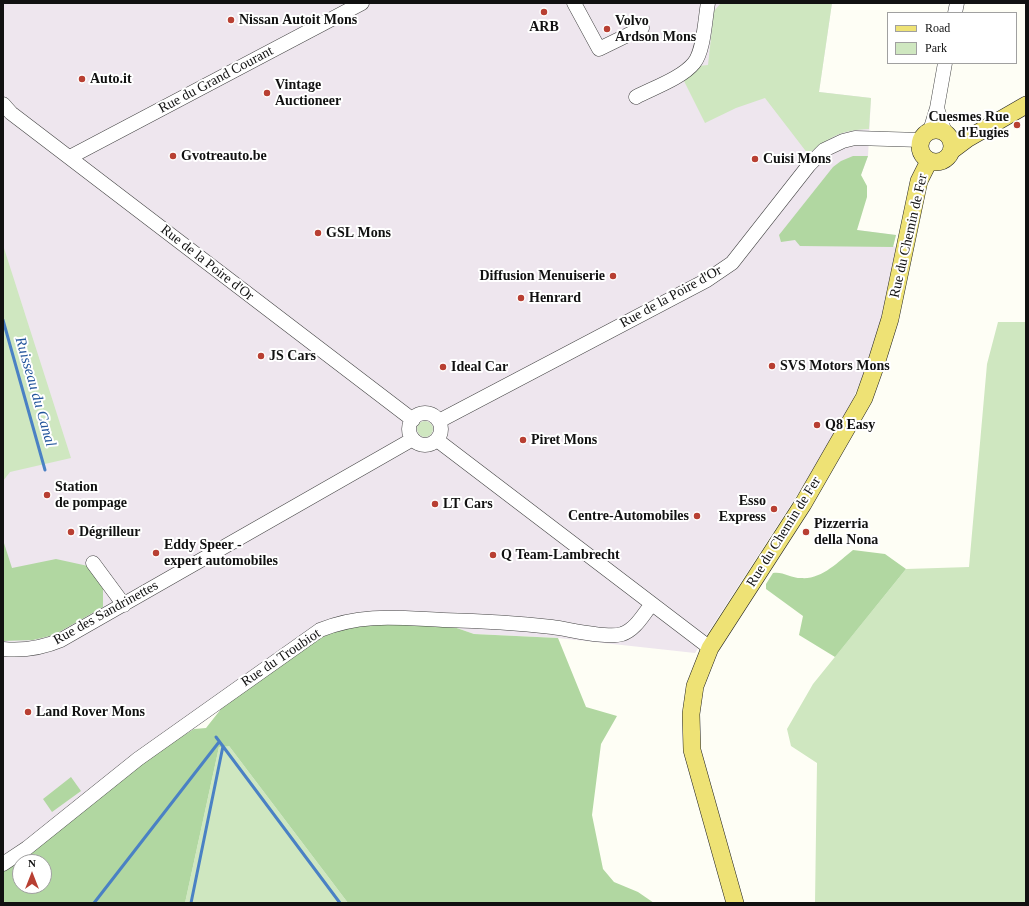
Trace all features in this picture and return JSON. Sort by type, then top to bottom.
[{"type":"main road","points":[[939,143],[1026,105]]},
{"type":"main road","name":"Rue du Chemin de Fer","points":[[735,903],[695,763],[690,738],[692,700],[702,667],[710,648],[803,504],[864,398],[888,325],[919,181],[939,143]]},
{"type":"street","name":"Rue du Grand Courant","points":[[70,157],[362,3]]},
{"type":"street","points":[[574,3],[599,49],[642,28]]},
{"type":"street","points":[[636,97],[684,72],[695,62],[699,53],[708,3]]},
{"type":"street","name":"Rue du Chemin de Fer","points":[[939,143],[937,108],[945,64]]},
{"type":"street","name":"Rue de la Poire d'Or","points":[[3,104],[12,113],[413,420]]},
{"type":"street","name":"Rue de la Poire d'Or","points":[[439,421],[707,280],[732,263],[809,165],[824,150],[842,141],[855,138],[939,143]]},
{"type":"street","points":[[421,414],[435,417],[439,421],[441,431],[434,443],[425,445],[413,439],[410,430],[413,420],[421,414]]},
{"type":"street","name":"Rue des Sandrinettes","points":[[3,649],[18,650],[49,645],[124,604],[413,439]]},
{"type":"street","points":[[437,440],[710,648]]},
{"type":"street","points":[[93,563],[124,604]]},
{"type":"street","name":"Rue du Troubiot","points":[[3,864],[26,848],[138,759],[320,630],[337,624],[372,617],[536,626],[609,635],[621,634],[632,629],[651,604]]},
{"type":"shaded area","points":[[3,3],[832,3],[819,92],[871,98],[868,156],[861,175],[857,230],[896,235],[893,246],[898,247],[882,318],[867,366],[852,401],[827,449],[695,653],[558,638],[474,634],[448,625],[272,672],[194,729],[144,760],[26,854],[12,854],[12,865],[3,872]]},
{"type":"green space","points":[[721,3],[832,3],[819,92],[871,98],[869,129],[843,133],[823,143],[808,154],[765,98],[736,108],[705,123],[684,81],[698,66],[708,65],[714,11]]},
{"type":"green space","points":[[853,156],[868,156],[861,175],[867,186],[867,197],[857,230],[896,235],[893,247],[800,246],[795,240],[781,242],[779,235],[833,167],[841,161]]},
{"type":"green space","points":[[3,245],[71,458],[10,472],[3,481]]},
{"type":"green space","points":[[998,322],[1026,322],[1026,903],[815,903],[817,763],[791,746],[787,729],[813,684],[906,569],[969,567],[987,364]]},
{"type":"green space","points":[[425,421],[431,423],[433,429],[431,435],[425,437],[419,435],[417,429],[419,423]]},
{"type":"green space","points":[[3,540],[12,568],[56,559],[88,566],[103,588],[103,607],[54,635],[33,640],[3,641]]},
{"type":"green space","points":[[853,550],[885,554],[906,569],[835,657],[799,635],[803,616],[766,589],[766,584],[773,573],[780,573],[801,578],[815,576],[835,565]]},
{"type":"green space","points":[[373,623],[448,625],[474,634],[558,638],[586,707],[617,716],[601,744],[592,815],[603,869],[614,882],[638,892],[654,903],[348,903],[229,746],[219,747],[185,903],[3,903],[3,872],[12,865],[12,894],[52,894],[52,854],[26,854],[144,760],[194,729],[206,728],[221,709],[308,644],[338,630]]},
{"type":"green space","points":[[210,734],[229,746],[348,903],[185,903],[219,747]]},
{"type":"green space","points":[[71,777],[81,791],[52,812],[43,799]]},
{"type":"waterway","name":"Ruisseau du Canal","points":[[3,320],[45,470]]},
{"type":"waterway","points":[[216,737],[340,903]]},
{"type":"waterway","points":[[94,903],[219,742]]},
{"type":"waterway","points":[[191,903],[223,746]]},
{"type":"place","name":"ARB","points":[[544,12]]},
{"type":"place","name":"Nissan Autoit Mons","points":[[231,20]]},
{"type":"place","name":"Volvo Ardson Mons","points":[[607,29]]},
{"type":"place","name":"Auto.it","points":[[82,79]]},
{"type":"place","name":"Vintage Auctioneer","points":[[267,93]]},
{"type":"place","name":"Cuesmes Rue d'Eugies","points":[[1017,125]]},
{"type":"place","name":"Gvotreauto.be","points":[[173,156]]},
{"type":"place","name":"Cuisi Mons","points":[[755,159]]},
{"type":"place","name":"GSL Mons","points":[[318,233]]},
{"type":"place","name":"Diffusion Menuiserie","points":[[613,276]]},
{"type":"place","name":"Henrard","points":[[521,298]]},
{"type":"place","name":"JS Cars","points":[[261,356]]},
{"type":"place","name":"SVS Motors Mons","points":[[772,366]]},
{"type":"place","name":"Ideal Car","points":[[443,367]]},
{"type":"place","name":"Q8 Easy","points":[[817,425]]},
{"type":"place","name":"Piret Mons","points":[[523,440]]},
{"type":"place","name":"Station de pompage","points":[[47,495]]},
{"type":"place","name":"LT Cars","points":[[435,504]]},
{"type":"place","name":"Esso Express","points":[[774,509]]},
{"type":"place","name":"Centre-Automobiles","points":[[697,516]]},
{"type":"place","name":"Dégrilleur","points":[[71,532]]},
{"type":"place","name":"Pizzerria della Nona","points":[[806,532]]},
{"type":"place","name":"Eddy Speer - expert automobiles","points":[[156,553]]},
{"type":"place","name":"Q Team-Lambrecht","points":[[493,555]]},
{"type":"place","name":"Land Rover Mons","points":[[28,712]]}]
